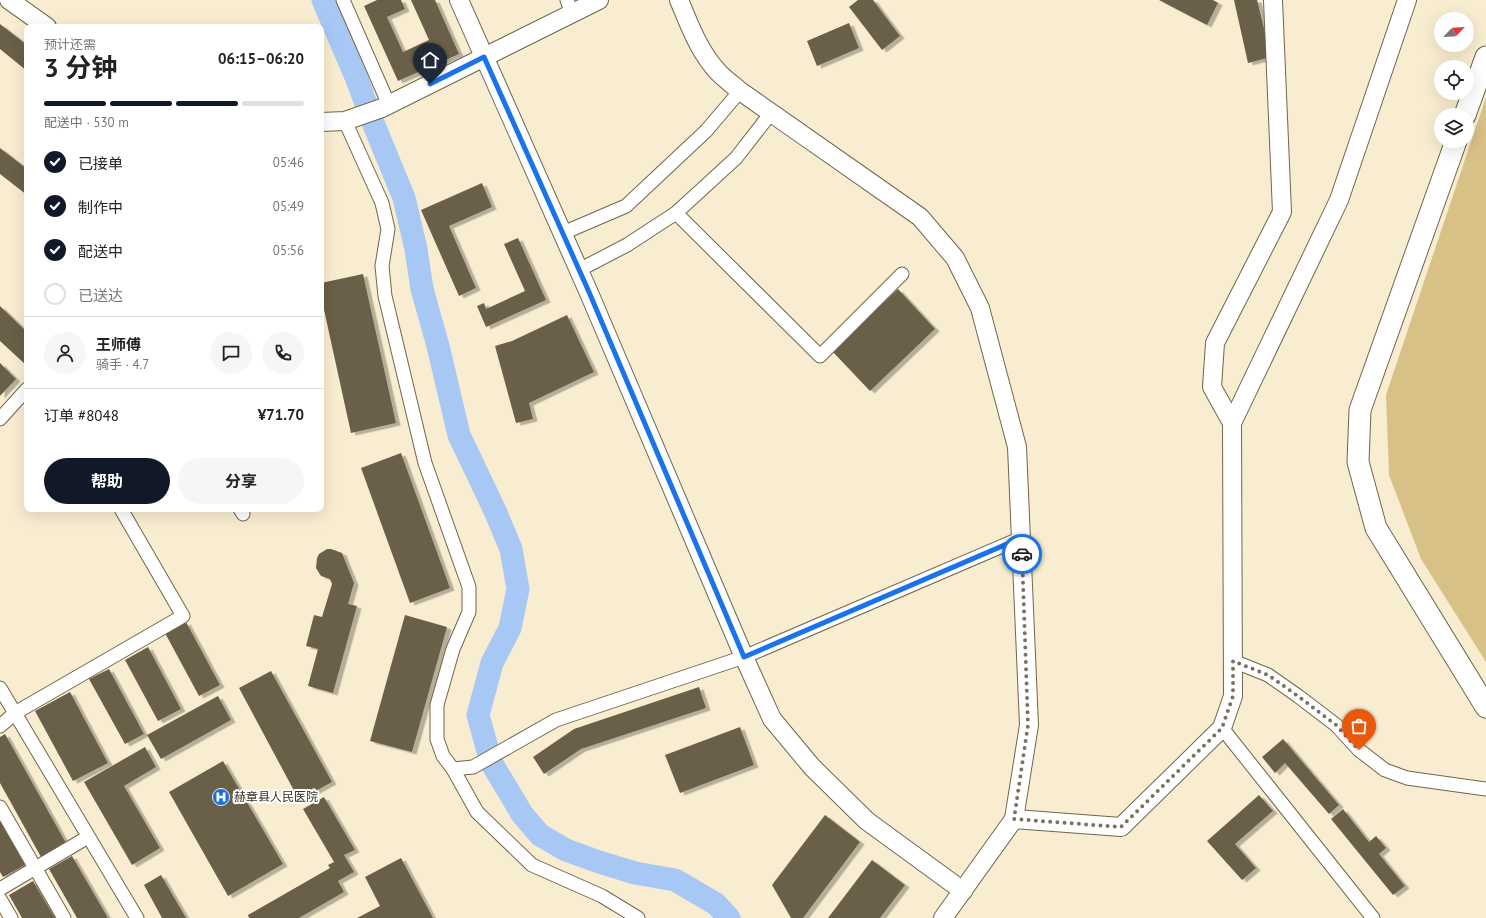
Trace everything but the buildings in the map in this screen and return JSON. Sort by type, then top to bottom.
[{"type":"main road","points":[[9,0],[43,24]]},
{"type":"main road","points":[[459,0],[563,233],[744,657],[772,719],[812,767],[867,821],[963,891]]},
{"type":"main road","points":[[324,122],[353,119],[385,107],[484,57],[569,7],[599,0]]},
{"type":"main road","points":[[679,0],[695,38],[719,73],[740,91],[920,217],[956,258],[980,308],[1018,447],[1028,725],[1014,819],[943,918]]},
{"type":"main road","points":[[1232,423],[1212,387],[1215,343],[1282,212],[1273,0]]},
{"type":"main road","points":[[1014,819],[1121,827],[1222,728],[1233,696],[1232,423],[1339,200],[1408,0]]},
{"type":"main road","points":[[1468,108],[1486,57]]},
{"type":"main road","points":[[1454,148],[1360,410],[1358,462],[1376,528],[1486,707]]},
{"type":"street","points":[[343,0],[385,107]]},
{"type":"street","points":[[563,233],[626,206],[706,131],[740,91]]},
{"type":"street","points":[[579,270],[627,245],[676,213],[736,158],[771,113]]},
{"type":"street","points":[[353,119],[382,203],[388,229],[382,266],[385,296],[425,463],[469,587],[469,612],[453,650],[437,705],[437,739],[443,756],[453,769],[477,812],[532,865],[602,896],[638,918]]},
{"type":"street","points":[[676,213],[820,356],[902,274]]},
{"type":"street","points":[[0,419],[24,392]]},
{"type":"street","points":[[0,726],[15,713],[183,616],[123,512]]},
{"type":"street","points":[[453,769],[473,767],[556,720],[744,657],[1021,538]]},
{"type":"street","points":[[1233,661],[1268,675],[1298,696],[1336,725],[1359,750],[1385,770],[1407,778],[1486,789]]},
{"type":"street","points":[[0,688],[137,918]]},
{"type":"street","points":[[1222,728],[1373,918]]},
{"type":"street","points":[[0,807],[64,918]]},
{"type":"street","points":[[0,889],[88,837]]},
{"type":"street","points":[[0,899],[11,918]]},
{"type":"shaded area","points":[[1486,97],[1486,662],[1421,559],[1389,475],[1386,395],[1469,148],[1474,148],[1474,133]]},
{"type":"waterway","points":[[323,0],[356,77],[404,198],[416,249],[422,289],[438,346],[459,435],[496,513],[511,549],[518,589],[510,628],[492,663],[478,715],[491,762],[522,814],[540,835],[566,850],[599,862],[635,873],[675,880],[716,904],[729,918]]},
{"type":"way so far","points":[[1022,554],[1028,725],[1014,819],[1121,827],[1222,728],[1233,696],[1233,661],[1268,675],[1298,696],[1336,725],[1359,750]]},
{"type":"place","name":"赫章县人民医院","points":[[221,797]]},
{"type":"route","points":[[430,84],[484,57],[589,292],[744,657],[1021,538],[1022,554]]}]
